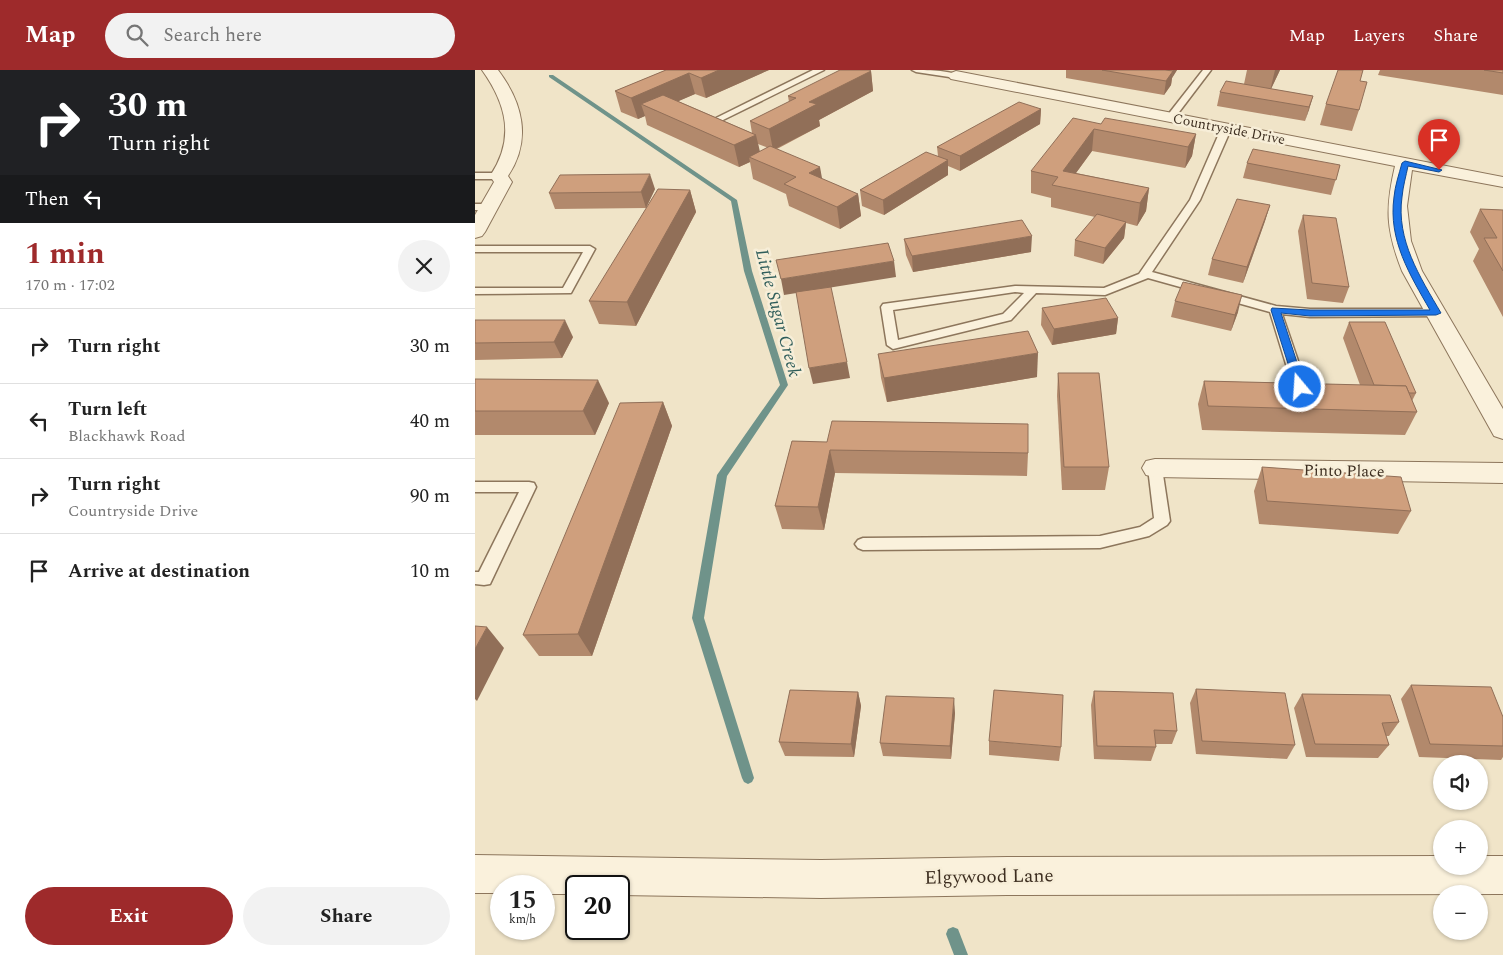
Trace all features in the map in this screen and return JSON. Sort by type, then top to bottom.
[{"type":"street","points":[[475,232],[483,207],[503,182],[499,176],[511,154],[513,142],[512,118],[507,97],[490,70]]},
{"type":"street","name":"Countryside Drive","points":[[956,76],[1503,182]]},
{"type":"street","points":[[1405,163],[1398,197],[1398,231],[1412,272],[1503,430]]},
{"type":"street","name":"Pinto Place","points":[[1155,468],[1503,473]]},
{"type":"street","name":"Elgywood Lane","points":[[475,874],[821,879],[1007,876],[1503,875]]},
{"type":"lane","points":[[720,118],[820,70]]},
{"type":"lane","points":[[916,70],[956,76]]},
{"type":"lane","points":[[1170,118],[1207,70]]},
{"type":"lane","points":[[1034,289],[1007,317],[893,345],[887,307],[1015,289],[1034,289],[1105,292],[1145,274],[1195,200],[1226,129]]},
{"type":"lane","points":[[475,176],[499,176]]},
{"type":"lane","points":[[475,249],[590,249],[567,291],[475,291]]},
{"type":"lane","points":[[1145,274],[1275,310],[1310,313],[1436,313]]},
{"type":"lane","points":[[1275,310],[1300,387]]},
{"type":"lane","points":[[863,544],[1100,542],[1144,532],[1162,521],[1155,468]]},
{"type":"lane","points":[[475,487],[529,487],[484,578],[475,578]]},
{"type":"building","points":[[666,70],[719,70],[701,78],[689,73],[631,98],[615,91]]},
{"type":"building","points":[[840,70],[871,71],[809,102],[817,104],[769,129],[750,121],[796,98],[788,96]]},
{"type":"building","points":[[1102,70],[1165,70],[1173,71],[1166,81]]},
{"type":"building","points":[[1338,70],[1363,70],[1360,81],[1367,82],[1359,110],[1326,104]]},
{"type":"building","points":[[1484,70],[1503,70],[1503,73]]},
{"type":"building","points":[[1226,81],[1313,96],[1309,107],[1220,92]]},
{"type":"building","points":[[663,95],[756,135],[734,145],[641,104]]},
{"type":"building","points":[[1019,102],[1041,109],[960,156],[937,147]]},
{"type":"building","points":[[1073,118],[1101,124],[1105,118],[1196,134],[1188,147],[1094,129],[1063,171],[1149,188],[1140,203],[1052,185],[1058,177],[1031,171]]},
{"type":"building","points":[[770,146],[820,167],[809,173],[858,194],[837,207],[784,184],[796,177],[749,157]]},
{"type":"building","points":[[1253,149],[1340,165],[1336,180],[1247,163]]},
{"type":"building","points":[[926,152],[948,160],[883,200],[860,190]]},
{"type":"building","points":[[650,174],[641,192],[549,193],[560,175]]},
{"type":"building","points":[[658,189],[690,190],[627,302],[589,301]]},
{"type":"building","points":[[1237,199],[1270,205],[1247,267],[1212,259]]},
{"type":"building","points":[[1480,209],[1503,210],[1503,271],[1484,238],[1497,238]]},
{"type":"building","points":[[1097,214],[1126,222],[1105,248],[1075,240]]},
{"type":"building","points":[[1303,215],[1336,218],[1349,287],[1312,283]]},
{"type":"building","points":[[1022,220],[1032,236],[912,256],[904,239]]},
{"type":"building","points":[[888,243],[894,261],[781,279],[776,260]]},
{"type":"building","points":[[1183,282],[1242,295],[1235,315],[1175,301]]},
{"type":"building","points":[[831,287],[847,362],[809,368],[796,292]]},
{"type":"building","points":[[1106,298],[1118,318],[1054,329],[1042,308]]},
{"type":"building","points":[[475,320],[565,320],[554,342],[475,343]]},
{"type":"building","points":[[1349,322],[1385,322],[1416,393],[1409,393],[1406,386],[1374,385]]},
{"type":"building","points":[[1028,331],[1038,353],[884,378],[878,354]]},
{"type":"building","points":[[1058,373],[1099,373],[1109,467],[1064,467]]},
{"type":"building","points":[[475,379],[598,380],[583,411],[475,411]]},
{"type":"building","points":[[1204,381],[1406,386],[1417,412],[1208,406]]},
{"type":"building","points":[[663,402],[578,634],[523,635],[620,403]]},
{"type":"building","points":[[832,421],[1028,424],[1028,453],[830,450],[818,507],[775,506],[792,441],[827,442]]},
{"type":"building","points":[[1262,467],[1401,477],[1411,511],[1267,501]]},
{"type":"building","points":[[475,626],[487,627],[475,649]]},
{"type":"building","points":[[1411,685],[1491,687],[1503,717],[1503,746],[1430,744]]},
{"type":"building","points":[[1196,689],[1285,693],[1295,745],[1202,741]]},
{"type":"building","points":[[790,690],[858,692],[851,744],[779,742]]},
{"type":"building","points":[[994,690],[1063,695],[1061,747],[989,741]]},
{"type":"building","points":[[1094,691],[1173,693],[1177,731],[1154,730],[1156,747],[1097,746]]},
{"type":"building","points":[[1302,694],[1390,695],[1399,722],[1382,723],[1389,745],[1315,744]]},
{"type":"building","points":[[886,696],[954,698],[950,746],[880,743]]},
{"type":"waterway","name":"Little Sugar Creek","points":[[551,76],[734,200],[748,271],[784,385],[722,475],[698,618],[748,778]]},
{"type":"waterway","name":"Little Sugar Creek","points":[[953,934],[961,955]]},
{"type":"route","points":[[1300,387],[1275,310],[1310,313],[1436,313],[1412,272],[1401,244],[1397,218],[1398,197],[1405,163],[1439,170]]}]
